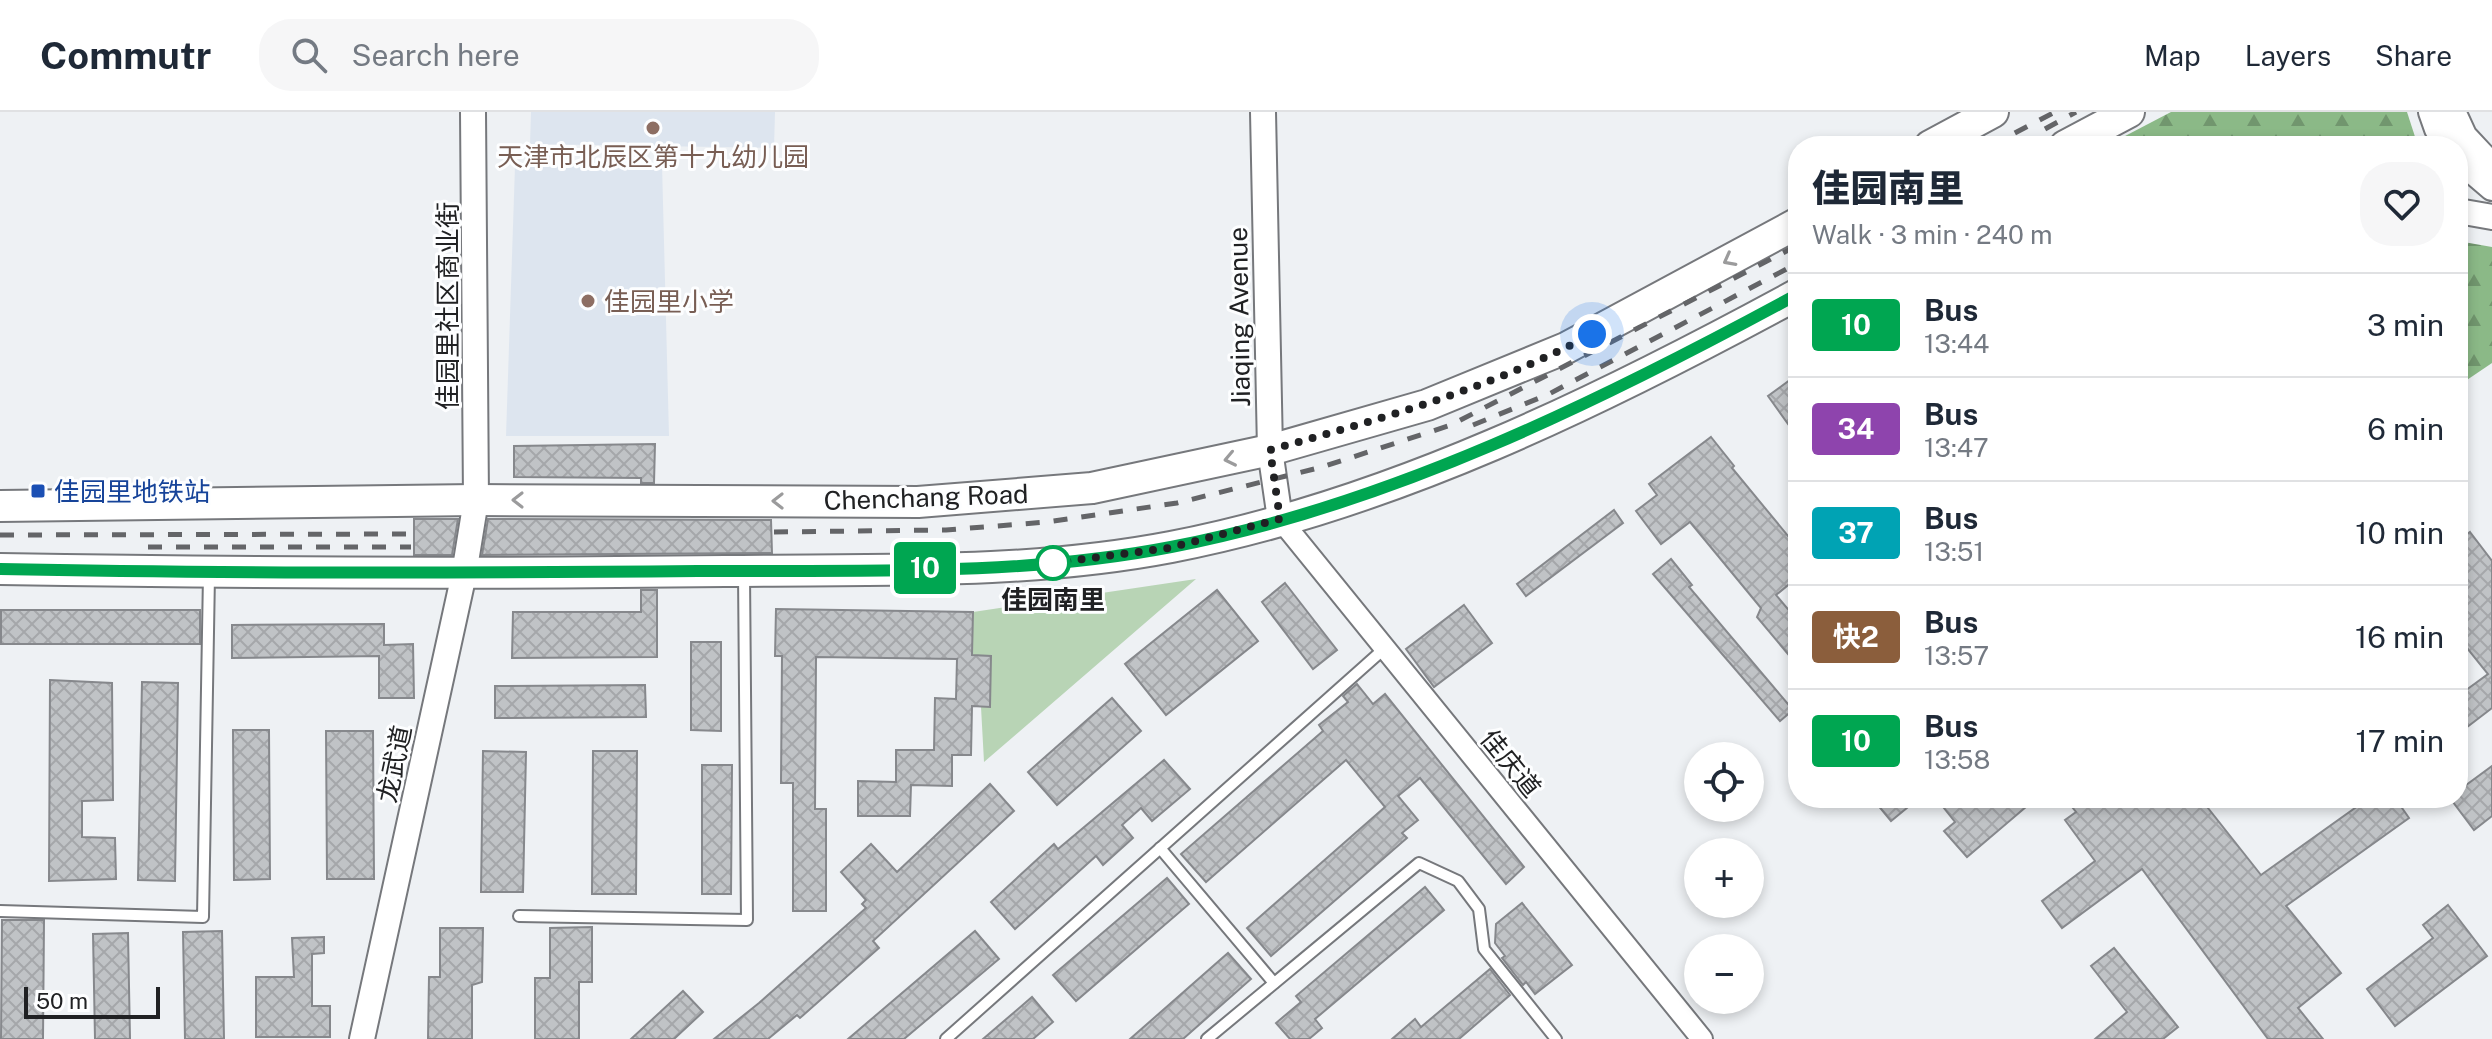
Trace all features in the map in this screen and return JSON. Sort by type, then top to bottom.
[{"type":"main road","points":[[1947,136],[1993,112]]},
{"type":"main road","points":[[2084,136],[2129,112]]},
{"type":"main road","points":[[2450,112],[2461,136]]},
{"type":"main road","points":[[2468,144],[2492,170]]},
{"type":"main road","name":"Chenchang Road","points":[[0,506],[476,500],[918,502],[1092,488],[1270,450],[1427,405],[1566,348],[1788,228]]},
{"type":"main road","points":[[0,569],[464,574],[969,567],[1052,563],[1169,548],[1360,498],[1595,399],[1676,360],[1788,299]]},
{"type":"street","name":"佳园里社区商业街","points":[[473,112],[476,500]]},
{"type":"street","name":"Jiaqing Avenue","points":[[1263,112],[1270,450],[1280,519]]},
{"type":"street","points":[[1940,136],[1969,112]]},
{"type":"street","points":[[2431,112],[2441,136]]},
{"type":"street","points":[[2468,168],[2492,188]]},
{"type":"street","points":[[2468,213],[2492,217]]},
{"type":"street","name":"龙武道","points":[[362,1039],[464,574],[476,500]]},
{"type":"street","name":"佳庆道","points":[[1280,519],[1702,1039]]},
{"type":"lane","points":[[519,916],[747,920],[744,571]]},
{"type":"lane","points":[[0,911],[203,917],[209,572]]},
{"type":"lane","points":[[946,1039],[1385,648]]},
{"type":"lane","points":[[1160,848],[1274,983]]},
{"type":"lane","points":[[1207,1039],[1419,863],[1458,881],[1479,909],[1484,949],[1556,1039]]},
{"type":"shaded area","name":"天津市北辰区第十九幼儿园","points":[[531,112],[775,112],[774,148],[530,144]]},
{"type":"shaded area","name":"佳园里小学","points":[[662,164],[669,436],[506,436],[515,166]]},
{"type":"green space","points":[[2171,112],[2407,112],[2415,136],[2125,136]]},
{"type":"green space","points":[[2468,243],[2492,247],[2492,363],[2468,379]]},
{"type":"green space","points":[[1196,579],[984,762],[981,707],[990,706],[991,656],[972,655],[973,612]]},
{"type":"building","points":[[1788,381],[1788,424],[1768,396]]},
{"type":"building","points":[[1711,437],[1734,466],[1732,468],[1788,536],[1788,585],[1776,595],[1788,609],[1788,654],[1757,617],[1761,608],[1690,522],[1661,544],[1636,511],[1657,495],[1649,484]]},
{"type":"building","points":[[655,444],[654,483],[641,483],[641,478],[514,477],[514,446]]},
{"type":"building","points":[[1614,510],[1623,523],[1526,596],[1517,584]]},
{"type":"building","points":[[414,519],[458,519],[452,555],[414,555]]},
{"type":"building","points":[[488,519],[771,520],[772,553],[482,555]]},
{"type":"building","points":[[2470,532],[2492,561],[2492,708],[2468,726],[2468,689],[2488,674],[2468,649]]},
{"type":"building","points":[[1671,559],[1692,585],[1689,587],[1788,704],[1788,714],[1780,721],[1653,574]]},
{"type":"building","points":[[1285,583],[1337,650],[1313,669],[1262,602]]},
{"type":"building","points":[[641,590],[657,590],[657,657],[512,658],[513,612],[641,612]]},
{"type":"building","points":[[1217,590],[1258,641],[1166,715],[1125,664]]},
{"type":"building","points":[[1464,605],[1492,643],[1434,687],[1406,649]]},
{"type":"building","points":[[776,609],[973,612],[972,655],[991,656],[990,707],[972,706],[971,755],[952,755],[952,786],[911,785],[910,816],[858,816],[858,781],[896,782],[896,750],[934,750],[935,698],[956,699],[957,659],[816,657],[815,809],[826,809],[826,911],[793,911],[793,783],[781,783],[782,656],[775,656]]},
{"type":"building","points":[[1,610],[200,610],[200,644],[1,644]]},
{"type":"building","points":[[384,624],[384,645],[413,644],[414,698],[379,698],[379,656],[232,658],[232,625]]},
{"type":"building","points":[[691,642],[721,642],[721,731],[691,730]]},
{"type":"building","points":[[50,680],[112,683],[113,800],[82,801],[82,837],[115,838],[116,879],[49,881]]},
{"type":"building","points":[[142,682],[178,683],[175,881],[138,880]]},
{"type":"building","points":[[1357,684],[1373,704],[1385,694],[1524,867],[1506,884],[1420,778],[1398,796],[1418,820],[1402,833],[1407,838],[1271,956],[1247,928],[1385,807],[1346,760],[1206,882],[1181,854],[1323,731],[1319,725],[1348,702],[1343,696]]},
{"type":"building","points":[[645,685],[646,717],[495,718],[495,686]]},
{"type":"building","points":[[1112,698],[1141,731],[1057,805],[1028,772]]},
{"type":"building","points":[[233,730],[269,730],[270,879],[234,880]]},
{"type":"building","points":[[326,731],[373,731],[374,879],[327,879]]},
{"type":"building","points":[[483,751],[526,752],[523,892],[481,892]]},
{"type":"building","points":[[593,751],[637,751],[636,894],[592,894]]},
{"type":"building","points":[[1164,760],[1190,789],[1152,821],[1141,808],[1122,825],[1133,838],[1103,865],[1096,856],[1015,929],[991,902],[1054,844],[1058,849]]},
{"type":"building","points":[[702,765],[732,765],[731,894],[702,894]]},
{"type":"building","points":[[2492,766],[2492,816],[2474,830],[2458,808],[2468,808],[2468,784]]},
{"type":"building","points":[[990,784],[1014,811],[873,941],[879,948],[800,1018],[797,1015],[768,1039],[714,1039],[866,908],[862,904],[866,900],[841,872],[871,844],[897,872]]},
{"type":"building","points":[[1880,808],[1907,808],[1891,821]]},
{"type":"building","points":[[1944,808],[2025,808],[1967,857],[1944,831],[1955,822]]},
{"type":"building","points":[[2073,808],[2208,808],[2261,875],[2355,808],[2402,808],[2409,818],[2286,906],[2341,973],[2298,1008],[2323,1039],[2268,1039],[2142,869],[2062,928],[2042,901],[2095,861],[2065,820],[2076,812]]},
{"type":"building","points":[[1167,878],[1189,904],[1076,1001],[1053,975]]},
{"type":"building","points":[[1425,887],[1444,910],[1315,1019],[1322,1028],[1309,1039],[1290,1039],[1276,1023],[1301,1002],[1296,996]]},
{"type":"building","points":[[1522,903],[1572,965],[1535,994],[1526,982],[1523,985],[1502,958],[1505,956],[1495,943],[1496,924]]},
{"type":"building","points":[[2448,905],[2487,956],[2395,1026],[2367,989],[2433,938],[2423,925]]},
{"type":"building","points":[[2,920],[44,920],[43,1039],[1,1039]]},
{"type":"building","points":[[592,927],[592,982],[579,982],[579,1039],[535,1039],[535,978],[550,978],[550,928]]},
{"type":"building","points":[[440,928],[483,928],[482,982],[472,985],[472,1039],[428,1039],[429,977],[440,977]]},
{"type":"building","points":[[222,931],[224,1039],[185,1039],[183,932]]},
{"type":"building","points":[[975,931],[999,959],[904,1039],[848,1039]]},
{"type":"building","points":[[128,933],[130,1039],[95,1039],[93,934]]},
{"type":"building","points":[[324,937],[324,953],[312,954],[312,1006],[330,1006],[330,1037],[256,1037],[256,977],[294,977],[292,938]]},
{"type":"building","points":[[2114,948],[2178,1027],[2163,1039],[2095,1039],[2127,1012],[2091,966]]},
{"type":"building","points":[[1228,953],[1251,979],[1183,1039],[1130,1039]]},
{"type":"building","points":[[1490,969],[1510,995],[1459,1039],[1392,1039],[1415,1019],[1421,1027]]},
{"type":"building","points":[[683,991],[703,1012],[674,1039],[631,1039]]},
{"type":"building","points":[[1032,997],[1053,1022],[1033,1039],[983,1039]]},
{"type":"railway","points":[[2009,136],[2055,112]]},
{"type":"railway","points":[[2045,129],[2076,112]]},
{"type":"railway","points":[[774,532],[946,530],[1047,522],[1177,503],[1322,467],[1451,425],[1788,250]]},
{"type":"railway","points":[[1473,425],[1549,394],[1788,268]]},
{"type":"railway","points":[[0,535],[412,534]]},
{"type":"railway","points":[[148,547],[411,547]]},
{"type":"bus line","name":"10","points":[[0,569],[464,574],[853,570],[1052,563],[1169,548],[1360,498],[1595,399],[1676,360],[1788,299]]},
{"type":"place","name":"天津市北辰区第十九幼儿园","points":[[653,128]]},
{"type":"place","name":"佳园里小学","points":[[588,301]]},
{"type":"place","name":"佳园里地铁站","points":[[38,491]]},
{"type":"place","name":"佳园南里","points":[[1053,563]]},
{"type":"route","points":[[1053,563],[1169,548],[1280,519],[1270,450],[1427,405],[1566,348],[1592,334]]}]
